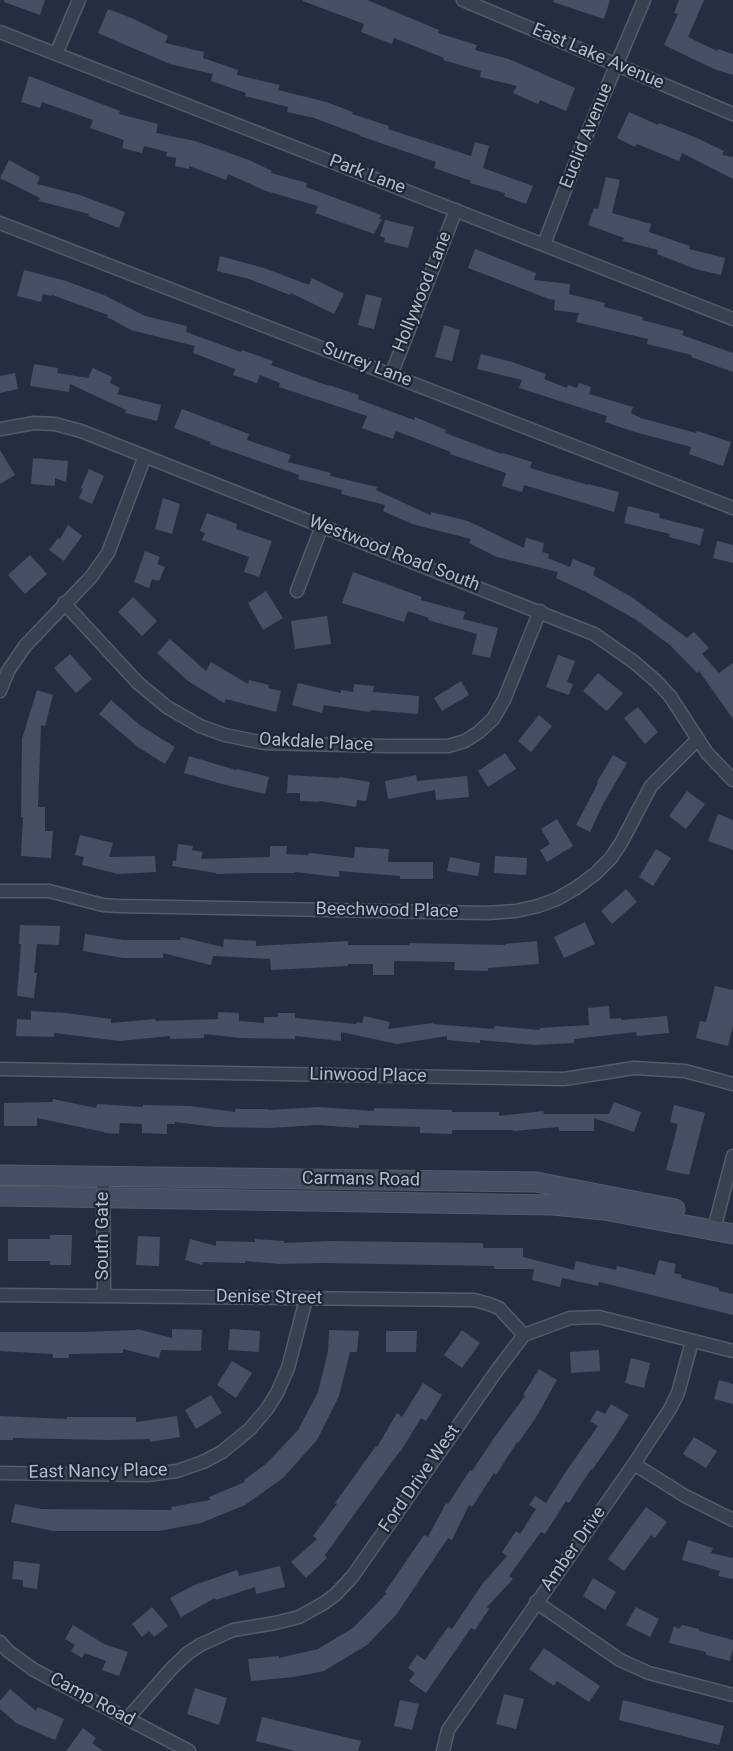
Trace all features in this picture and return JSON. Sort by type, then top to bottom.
[{"type":"street","points":[[56,54],[79,0]]},
{"type":"street","name":"East Lake Avenue","points":[[463,0],[733,114]]},
{"type":"street","name":"Euclid Avenue","points":[[544,244],[582,146],[644,0]]},
{"type":"street","name":"Park Lane","points":[[0,32],[733,319]]},
{"type":"street","name":"Hollywood Lane","points":[[391,375],[456,210]]},
{"type":"street","name":"Surrey Lane","points":[[0,223],[733,508]]},
{"type":"street","name":"Westwood Road South","points":[[0,429],[34,424],[55,424],[81,431],[540,611],[594,634],[634,662],[656,681],[670,696],[707,754],[733,780]]},
{"type":"street","points":[[0,691],[8,672],[24,646],[91,577],[108,553],[145,456]]},
{"type":"street","points":[[297,591],[322,526]]},
{"type":"street","name":"Oakdale Place","points":[[64,603],[138,683],[167,707],[200,726],[225,735],[264,743],[386,746],[448,746],[465,741],[479,732],[493,719],[504,700],[540,611]]},
{"type":"street","name":"Beechwood Place","points":[[0,891],[49,891],[103,905],[119,906],[487,913],[516,911],[538,906],[556,899],[576,888],[595,874],[611,858],[621,844],[651,786],[698,739]]},
{"type":"street","name":"Linwood Place","points":[[0,1069],[564,1079],[634,1068],[685,1071],[733,1084]]},
{"type":"street","points":[[714,1229],[733,1156]]},
{"type":"street","name":"Carmans Road","points":[[0,1175],[536,1182],[678,1210],[714,1229]]},
{"type":"street","name":"South Gate","points":[[103,1176],[104,1296]]},
{"type":"street","name":"Carmans Road","points":[[0,1196],[553,1205],[604,1210],[733,1234]]},
{"type":"street","name":"Denise Street","points":[[0,1295],[474,1300],[499,1308],[524,1335]]},
{"type":"street","name":"East Nancy Place","points":[[0,1473],[148,1475],[177,1471],[203,1462],[222,1452],[250,1429],[267,1409],[277,1393],[288,1368],[306,1299]]},
{"type":"street","points":[[524,1335],[570,1318],[599,1317],[733,1351]]},
{"type":"street","name":"Ford Drive West","points":[[128,1718],[172,1668],[200,1645],[233,1630],[299,1617],[334,1595],[352,1576],[524,1335]]},
{"type":"street","name":"Amber Drive","points":[[443,1751],[448,1730],[634,1464],[674,1401],[678,1393],[692,1341]]},
{"type":"street","points":[[634,1464],[685,1496],[733,1520]]},
{"type":"street","points":[[536,1602],[627,1663],[649,1674],[733,1695]]},
{"type":"street","name":"Camp Road","points":[[0,1642],[8,1651],[34,1670],[190,1751]]},
{"type":"building","points":[[4,0],[45,0],[40,15],[4,2]]},
{"type":"building","points":[[303,0],[367,0],[439,30],[438,33],[477,45],[475,50],[509,59],[575,88],[566,111],[540,100],[538,104],[513,93],[517,86],[480,77],[481,71],[443,60],[444,58],[394,38],[392,44],[361,32],[364,24]]},
{"type":"building","points":[[554,0],[610,0],[604,19],[553,2]]},
{"type":"building","points":[[679,0],[704,0],[688,37],[717,51],[718,49],[733,54],[733,75],[714,69],[664,45],[678,14],[674,13]]},
{"type":"building","points":[[108,9],[134,19],[168,36],[165,43],[204,52],[203,58],[238,70],[237,75],[280,85],[278,90],[326,102],[353,112],[352,114],[389,126],[388,129],[471,156],[475,142],[489,146],[483,168],[533,186],[526,204],[504,196],[505,193],[470,183],[471,181],[434,168],[436,162],[314,118],[287,112],[288,107],[245,96],[246,93],[211,81],[213,74],[170,64],[98,33]]},
{"type":"building","points":[[29,76],[120,111],[119,114],[158,124],[156,133],[195,141],[249,160],[272,171],[271,173],[307,183],[306,187],[381,215],[379,219],[382,219],[374,234],[315,213],[318,206],[266,191],[228,174],[226,180],[189,166],[189,169],[175,166],[176,158],[166,156],[167,152],[144,146],[142,153],[122,148],[124,140],[90,128],[93,120],[42,102],[40,108],[21,102]]},
{"type":"building","points":[[629,112],[658,125],[659,123],[697,138],[724,151],[722,155],[733,157],[733,179],[682,153],[679,161],[637,144],[635,147],[617,138]]},
{"type":"building","points":[[9,160],[40,177],[37,184],[80,195],[125,212],[119,228],[88,216],[89,214],[39,201],[40,198],[0,178]]},
{"type":"building","points":[[606,177],[620,180],[612,213],[651,224],[649,232],[690,246],[689,249],[725,258],[721,275],[695,269],[657,254],[658,250],[623,241],[624,238],[588,225],[594,208],[598,209]]},
{"type":"building","points":[[385,220],[414,227],[408,248],[384,242],[385,238],[380,236]]},
{"type":"building","points":[[475,249],[536,273],[534,280],[570,284],[569,294],[605,303],[604,307],[643,317],[642,320],[684,331],[682,335],[733,353],[733,372],[691,357],[692,355],[647,344],[648,339],[576,322],[579,313],[554,310],[555,300],[468,268]]},
{"type":"building","points":[[220,256],[264,268],[309,285],[312,278],[344,294],[334,314],[291,293],[290,295],[249,279],[217,271]]},
{"type":"building","points":[[24,270],[66,281],[106,296],[145,316],[187,326],[186,332],[241,352],[242,350],[273,361],[271,365],[359,395],[358,399],[414,420],[415,417],[446,430],[445,433],[502,454],[532,462],[530,468],[619,492],[614,512],[524,485],[522,492],[502,486],[506,473],[450,454],[451,452],[396,431],[393,439],[362,428],[367,416],[279,387],[280,383],[260,375],[257,383],[233,375],[235,369],[193,353],[195,346],[131,330],[107,317],[108,315],[52,295],[43,294],[41,302],[17,296]]},
{"type":"building","points":[[366,294],[382,298],[374,329],[358,325]]},
{"type":"building","points":[[444,325],[460,330],[452,361],[435,357]]},
{"type":"building","points":[[481,354],[546,374],[544,379],[567,388],[568,385],[577,388],[579,383],[591,387],[589,394],[633,407],[631,413],[641,418],[696,433],[697,431],[731,442],[723,466],[689,454],[691,447],[605,422],[607,416],[519,388],[522,380],[477,369]]},
{"type":"building","points":[[34,364],[58,368],[57,373],[88,378],[93,368],[112,377],[110,383],[120,388],[117,394],[161,405],[157,421],[125,413],[126,410],[70,384],[69,392],[30,386]]},
{"type":"building","points":[[15,373],[18,389],[0,393],[0,376]]},
{"type":"building","points":[[182,409],[249,434],[247,440],[291,455],[288,462],[331,473],[330,476],[377,487],[376,490],[430,515],[431,512],[468,521],[524,548],[526,538],[544,543],[542,552],[549,554],[548,558],[570,567],[573,559],[595,568],[593,575],[633,598],[687,638],[694,632],[709,648],[702,654],[719,673],[733,663],[733,719],[699,671],[697,673],[671,646],[635,619],[556,578],[558,572],[497,557],[469,543],[471,539],[412,524],[383,511],[385,505],[341,494],[342,490],[298,479],[299,475],[210,444],[211,442],[174,428]]},
{"type":"building","points":[[0,450],[15,475],[0,484]]},
{"type":"building","points":[[33,458],[68,461],[66,482],[55,478],[55,486],[31,484]]},
{"type":"building","points":[[89,469],[104,476],[92,504],[79,498]]},
{"type":"building","points":[[163,498],[180,504],[172,534],[155,529]]},
{"type":"building","points":[[628,506],[660,514],[659,518],[704,529],[700,545],[669,537],[670,534],[624,523]]},
{"type":"building","points":[[207,513],[237,524],[236,529],[272,541],[259,577],[244,572],[249,557],[202,540],[205,533],[200,531]]},
{"type":"building","points":[[68,525],[82,536],[64,561],[49,550],[58,538],[60,539]]},
{"type":"building","points":[[717,541],[733,545],[733,563],[713,558]]},
{"type":"building","points":[[145,551],[160,557],[157,564],[165,567],[159,581],[152,579],[149,588],[134,582]]},
{"type":"building","points":[[30,555],[47,574],[25,594],[8,575]]},
{"type":"building","points":[[353,572],[422,597],[421,600],[465,612],[463,619],[498,628],[490,658],[472,654],[477,634],[428,620],[429,618],[408,611],[404,622],[342,603]]},
{"type":"building","points":[[266,591],[283,618],[263,630],[248,603]]},
{"type":"building","points":[[133,597],[157,621],[142,636],[118,612]]},
{"type":"building","points":[[327,616],[331,644],[295,649],[291,621]]},
{"type":"building","points":[[170,639],[206,671],[211,662],[248,684],[249,680],[269,685],[268,688],[281,691],[276,712],[226,699],[224,703],[188,681],[157,653]]},
{"type":"building","points":[[70,654],[92,679],[76,693],[54,668]]},
{"type":"building","points":[[558,655],[575,661],[567,682],[573,684],[569,695],[546,687]]},
{"type":"building","points":[[598,673],[623,693],[607,711],[583,691]]},
{"type":"building","points":[[461,681],[469,695],[442,711],[434,698]]},
{"type":"building","points":[[298,683],[341,693],[341,690],[353,692],[354,684],[374,686],[373,692],[419,696],[418,714],[371,710],[370,712],[324,705],[322,713],[292,705]]},
{"type":"building","points":[[37,690],[53,695],[45,726],[41,725],[38,807],[45,807],[45,831],[53,831],[51,858],[21,856],[23,817],[21,817],[22,739]]},
{"type":"building","points":[[111,700],[141,726],[175,747],[165,764],[138,747],[99,714]]},
{"type":"building","points":[[638,707],[658,732],[645,744],[624,718]]},
{"type":"building","points":[[539,715],[552,726],[531,752],[518,741]]},
{"type":"building","points":[[505,753],[516,769],[488,787],[478,771]]},
{"type":"building","points":[[613,755],[627,763],[603,804],[590,832],[576,825],[597,782]]},
{"type":"building","points":[[189,756],[236,770],[269,777],[265,794],[184,773]]},
{"type":"building","points":[[288,775],[340,777],[370,782],[366,801],[357,800],[356,807],[319,801],[300,801],[300,793],[287,793]]},
{"type":"building","points":[[416,775],[417,781],[467,776],[469,797],[436,800],[435,790],[388,799],[385,781]]},
{"type":"building","points":[[687,791],[705,804],[686,829],[669,816]]},
{"type":"building","points":[[718,814],[733,820],[733,850],[708,841]]},
{"type":"building","points":[[557,819],[573,846],[547,862],[540,850],[550,844],[541,829]]},
{"type":"building","points":[[80,835],[113,843],[109,857],[155,856],[156,872],[118,874],[82,865],[84,857],[75,855]]},
{"type":"building","points":[[178,844],[193,846],[192,850],[203,852],[201,859],[270,857],[270,846],[287,846],[286,854],[308,855],[309,853],[354,858],[355,847],[389,849],[388,862],[433,862],[433,879],[400,879],[400,876],[339,871],[339,877],[295,872],[216,874],[172,866],[173,861],[176,861]]},
{"type":"building","points":[[656,849],[671,858],[653,886],[639,877]]},
{"type":"building","points":[[495,856],[527,858],[526,875],[494,873]]},
{"type":"building","points":[[450,857],[480,863],[478,876],[447,871]]},
{"type":"building","points":[[626,889],[637,902],[612,924],[601,911]]},
{"type":"building","points":[[585,922],[595,944],[564,958],[554,937]]},
{"type":"building","points":[[20,925],[60,926],[59,945],[37,944],[34,973],[37,973],[34,998],[17,996],[21,944],[19,944]]},
{"type":"building","points":[[85,934],[124,940],[180,940],[181,937],[223,947],[224,939],[256,941],[256,946],[348,941],[348,945],[409,945],[409,943],[505,945],[537,941],[539,964],[488,968],[488,971],[454,970],[455,962],[394,961],[394,975],[373,975],[373,964],[271,970],[270,959],[213,956],[211,965],[163,953],[163,958],[123,958],[83,951]]},
{"type":"building","points":[[715,986],[733,990],[733,1026],[728,1046],[696,1038],[700,1021],[706,1022]]},
{"type":"building","points":[[609,1006],[610,1019],[621,1018],[621,1020],[667,1016],[669,1033],[637,1036],[636,1032],[574,1039],[574,1043],[535,1045],[480,1040],[480,1043],[447,1040],[447,1036],[397,1044],[341,1032],[341,1041],[295,1036],[295,1039],[241,1038],[204,1034],[204,1038],[170,1039],[170,1036],[120,1041],[54,1033],[54,1037],[16,1036],[17,1019],[31,1020],[31,1011],[111,1019],[111,1023],[155,1019],[156,1021],[218,1019],[218,1012],[239,1013],[239,1021],[264,1023],[264,1017],[278,1017],[278,1013],[295,1013],[295,1018],[356,1024],[357,1022],[362,1023],[364,1016],[390,1022],[388,1029],[433,1023],[494,1029],[495,1026],[540,1030],[539,1028],[589,1025],[588,1008]]},
{"type":"building","points":[[53,1099],[96,1108],[97,1104],[143,1107],[143,1105],[190,1106],[235,1112],[235,1109],[268,1110],[318,1107],[374,1111],[374,1108],[452,1110],[452,1112],[499,1112],[499,1116],[543,1111],[544,1114],[609,1114],[614,1102],[641,1112],[634,1132],[594,1118],[594,1131],[559,1131],[559,1127],[513,1131],[452,1130],[452,1134],[420,1133],[420,1127],[359,1125],[359,1128],[318,1125],[269,1128],[216,1127],[175,1122],[175,1124],[167,1124],[167,1134],[142,1133],[142,1124],[120,1123],[119,1134],[104,1133],[37,1118],[37,1126],[4,1126],[4,1103],[52,1102]]},
{"type":"building","points":[[674,1105],[705,1113],[689,1175],[666,1170],[678,1124],[670,1122]]},
{"type":"building","points":[[50,1235],[72,1235],[71,1265],[50,1265],[50,1261],[8,1261],[8,1239],[50,1239]]},
{"type":"building","points":[[138,1236],[160,1237],[159,1266],[136,1265]]},
{"type":"building","points":[[190,1239],[216,1246],[216,1241],[255,1242],[255,1239],[284,1241],[284,1243],[333,1241],[483,1243],[483,1248],[523,1248],[523,1257],[574,1270],[576,1261],[616,1270],[617,1266],[655,1275],[659,1260],[676,1264],[674,1273],[682,1275],[681,1278],[719,1288],[719,1291],[733,1294],[733,1315],[599,1282],[598,1286],[562,1278],[560,1287],[532,1280],[534,1269],[494,1269],[494,1266],[280,1264],[245,1261],[245,1263],[203,1262],[202,1265],[185,1260]]},
{"type":"building","points":[[137,1329],[172,1338],[172,1329],[202,1330],[201,1351],[161,1350],[159,1358],[123,1349],[123,1353],[69,1354],[69,1358],[53,1358],[53,1354],[0,1351],[0,1332],[83,1332]]},
{"type":"building","points":[[230,1329],[260,1331],[259,1352],[228,1350]]},
{"type":"building","points":[[329,1330],[359,1331],[357,1352],[350,1352],[339,1396],[317,1440],[283,1478],[245,1505],[201,1523],[159,1531],[53,1531],[11,1522],[15,1504],[41,1509],[172,1510],[171,1507],[210,1500],[209,1497],[245,1482],[244,1480],[267,1463],[298,1430],[318,1392],[328,1351]]},
{"type":"building","points":[[462,1330],[480,1343],[462,1368],[444,1355]]},
{"type":"building","points":[[386,1331],[417,1331],[416,1352],[386,1352]]},
{"type":"building","points":[[599,1350],[600,1371],[571,1373],[570,1352]]},
{"type":"building","points":[[631,1358],[650,1363],[644,1388],[625,1383]]},
{"type":"building","points":[[232,1361],[252,1373],[236,1398],[217,1385]]},
{"type":"building","points":[[539,1369],[557,1380],[535,1419],[517,1442],[496,1475],[494,1473],[472,1507],[469,1505],[452,1540],[448,1538],[396,1615],[367,1645],[324,1671],[294,1677],[251,1681],[248,1659],[279,1656],[279,1658],[318,1649],[353,1628],[387,1593],[385,1592],[424,1535],[428,1537],[446,1503],[448,1504],[470,1470],[472,1471],[525,1396],[523,1395]]},
{"type":"building","points":[[719,1380],[733,1384],[733,1404],[714,1399]]},
{"type":"building","points":[[423,1383],[442,1395],[426,1421],[421,1418],[401,1451],[325,1555],[327,1558],[306,1578],[291,1562],[317,1539],[313,1536],[337,1504],[335,1503],[377,1447],[397,1413],[402,1417]]},
{"type":"building","points":[[211,1395],[222,1413],[196,1429],[185,1410]]},
{"type":"building","points":[[611,1404],[629,1415],[569,1503],[566,1501],[545,1534],[541,1532],[509,1576],[513,1579],[487,1607],[489,1609],[475,1630],[471,1628],[426,1693],[409,1681],[415,1673],[408,1668],[417,1655],[425,1660],[448,1627],[452,1629],[483,1583],[507,1556],[502,1552],[516,1531],[520,1534],[536,1509],[529,1505],[535,1496],[546,1503],[598,1426],[590,1421],[597,1410],[605,1414]]},
{"type":"building","points":[[0,1416],[67,1419],[67,1417],[136,1417],[136,1422],[177,1416],[180,1437],[150,1442],[150,1439],[13,1438],[13,1440],[0,1440]]},
{"type":"building","points":[[694,1437],[717,1451],[706,1468],[683,1454]]},
{"type":"building","points":[[646,1507],[667,1522],[655,1538],[651,1535],[624,1571],[608,1559]]},
{"type":"building","points":[[688,1540],[713,1548],[711,1553],[733,1558],[733,1579],[718,1576],[720,1571],[682,1560]]},
{"type":"building","points":[[14,1561],[40,1564],[37,1589],[23,1587],[23,1580],[12,1579]]},
{"type":"building","points":[[280,1566],[285,1587],[256,1594],[255,1587],[216,1600],[215,1598],[181,1617],[170,1598],[192,1586],[237,1570],[239,1576]]},
{"type":"building","points":[[593,1578],[616,1592],[605,1610],[583,1596]]},
{"type":"building","points":[[152,1607],[168,1626],[154,1637],[149,1631],[142,1637],[132,1624]]},
{"type":"building","points":[[636,1607],[659,1619],[650,1637],[626,1625]]},
{"type":"building","points":[[73,1625],[104,1644],[128,1652],[119,1676],[102,1670],[106,1661],[85,1653],[82,1658],[71,1651],[75,1645],[65,1639]]},
{"type":"building","points":[[682,1625],[733,1640],[730,1661],[706,1655],[706,1652],[669,1643],[674,1626],[679,1629]]},
{"type":"building","points":[[544,1648],[600,1686],[589,1702],[557,1681],[554,1686],[529,1669]]},
{"type":"building","points":[[195,1688],[227,1698],[219,1725],[187,1714]]},
{"type":"building","points":[[10,1689],[36,1711],[38,1707],[64,1719],[55,1740],[16,1723],[0,1709],[0,1701]]},
{"type":"building","points":[[504,1694],[524,1699],[516,1729],[496,1724]]},
{"type":"building","points":[[400,1700],[419,1704],[412,1730],[394,1726]]},
{"type":"building","points":[[623,1700],[724,1726],[719,1745],[619,1720]]},
{"type":"building","points":[[262,1717],[361,1741],[358,1751],[295,1751],[256,1741]]},
{"type":"building","points":[[83,1728],[96,1738],[92,1743],[103,1751],[66,1751]]}]
